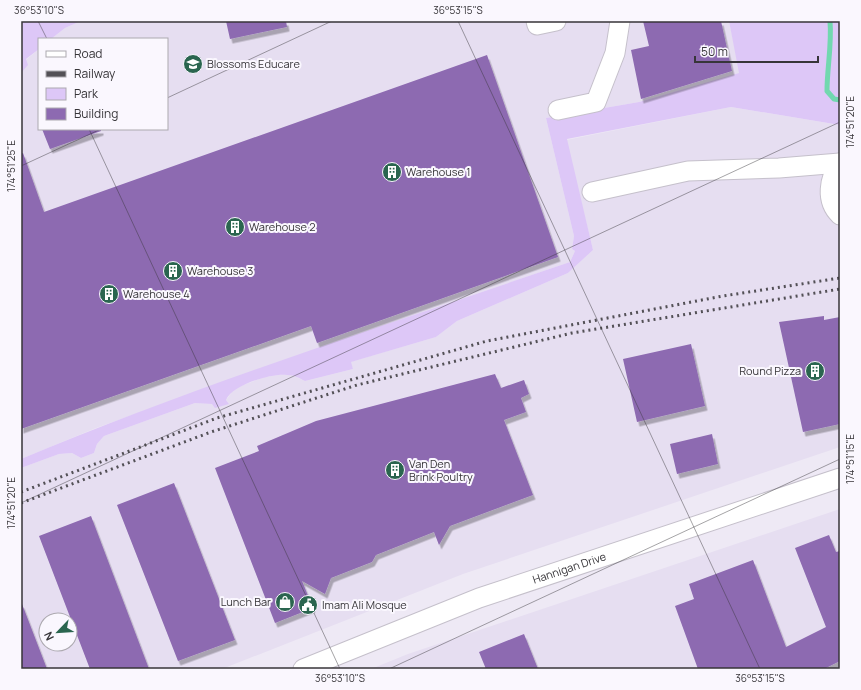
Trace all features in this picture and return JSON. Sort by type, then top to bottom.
[{"type":"street","points":[[536,21],[537,25],[556,21]]},
{"type":"street","points":[[558,110],[596,102],[615,53],[620,21]]},
{"type":"street","points":[[592,192],[688,171],[779,168],[840,163]]},
{"type":"street","points":[[840,163],[835,170],[830,184],[830,198],[840,215]]},
{"type":"street","name":"Hannigan Drive","points":[[303,669],[479,598],[840,478]]},
{"type":"shaded area","points":[[81,21],[729,21],[740,73],[639,102],[546,118],[574,236],[572,249],[575,251],[570,262],[308,352],[96,428],[21,459],[21,64],[38,50],[38,130],[168,130],[168,38],[52,38],[65,28]]},
{"type":"shaded area","points":[[731,107],[840,125],[840,447],[463,574],[222,669],[21,669],[21,468],[59,454],[72,453],[81,458],[94,453],[97,444],[104,436],[195,403],[229,404],[226,400],[232,392],[241,386],[264,377],[286,374],[305,381],[353,369],[350,362],[436,337],[457,321],[568,273],[593,250],[566,140]]},
{"type":"shaded area","points":[[840,509],[840,669],[371,669],[408,654]]},
{"type":"green space","points":[[21,21],[81,21],[65,28],[52,38],[38,38],[38,50],[26,59],[28,65],[21,73]]},
{"type":"green space","points":[[729,21],[840,21],[840,125],[731,107],[567,139],[593,250],[568,273],[457,321],[436,337],[351,362],[353,369],[305,381],[290,375],[263,378],[236,389],[226,400],[229,404],[215,408],[212,404],[195,403],[104,436],[97,444],[94,453],[81,458],[72,453],[59,454],[21,468],[21,459],[156,405],[294,356],[570,262],[575,251],[572,249],[574,236],[546,118],[639,102],[739,73]]},
{"type":"building","points":[[226,21],[286,21],[287,27],[230,39]]},
{"type":"building","points":[[643,21],[721,21],[732,71],[641,99],[631,50],[649,46]]},
{"type":"building","points":[[487,55],[558,257],[317,343],[311,326],[21,429],[21,154],[23,153],[44,212]]},
{"type":"building","points":[[42,130],[101,130],[101,131],[50,149]]},
{"type":"building","name":"Round Pizza","points":[[824,316],[824,320],[840,317],[840,424],[803,432],[779,322]]},
{"type":"building","points":[[691,344],[705,406],[637,422],[623,359]]},
{"type":"building","name":"Van Den Brink Poultry","points":[[495,374],[501,388],[524,380],[529,394],[521,398],[526,412],[504,420],[533,495],[450,526],[439,545],[434,532],[376,555],[372,562],[331,578],[325,594],[302,581],[313,608],[275,623],[215,468],[259,451],[257,446],[316,421]]},
{"type":"building","points":[[712,434],[718,464],[677,474],[670,444]]},
{"type":"building","points":[[174,483],[235,640],[178,661],[117,505]]},
{"type":"building","points":[[91,516],[149,669],[90,669],[78,638],[78,612],[68,612],[39,536]]},
{"type":"building","points":[[829,535],[836,552],[840,551],[840,661],[824,669],[698,669],[675,606],[694,599],[689,584],[753,560],[786,647],[826,627],[795,548]]},
{"type":"building","points":[[22,604],[38,646],[38,652],[40,652],[47,669],[21,669]]},
{"type":"building","points":[[524,634],[538,669],[486,669],[479,652]]},
{"type":"waterway","points":[[830,21],[827,91],[834,99],[840,100]]},
{"type":"railway","points":[[21,492],[217,418],[487,341],[723,296],[840,278]]},
{"type":"railway","points":[[21,503],[211,432],[357,385],[572,333],[840,289]]},
{"type":"place","name":"Blossoms Educare","points":[[193,64]]},
{"type":"place","name":"Warehouse 1","points":[[392,172]]},
{"type":"place","name":"Warehouse 2","points":[[235,227]]},
{"type":"place","name":"Warehouse 3","points":[[173,271]]},
{"type":"place","name":"Warehouse 4","points":[[109,294]]},
{"type":"place","name":"Round Pizza","points":[[815,371]]},
{"type":"place","name":"Van Den Brink Poultry","points":[[395,470]]},
{"type":"place","name":"Lunch Bar","points":[[285,602]]},
{"type":"place","name":"Imam Ali Mosque","points":[[308,605]]}]
